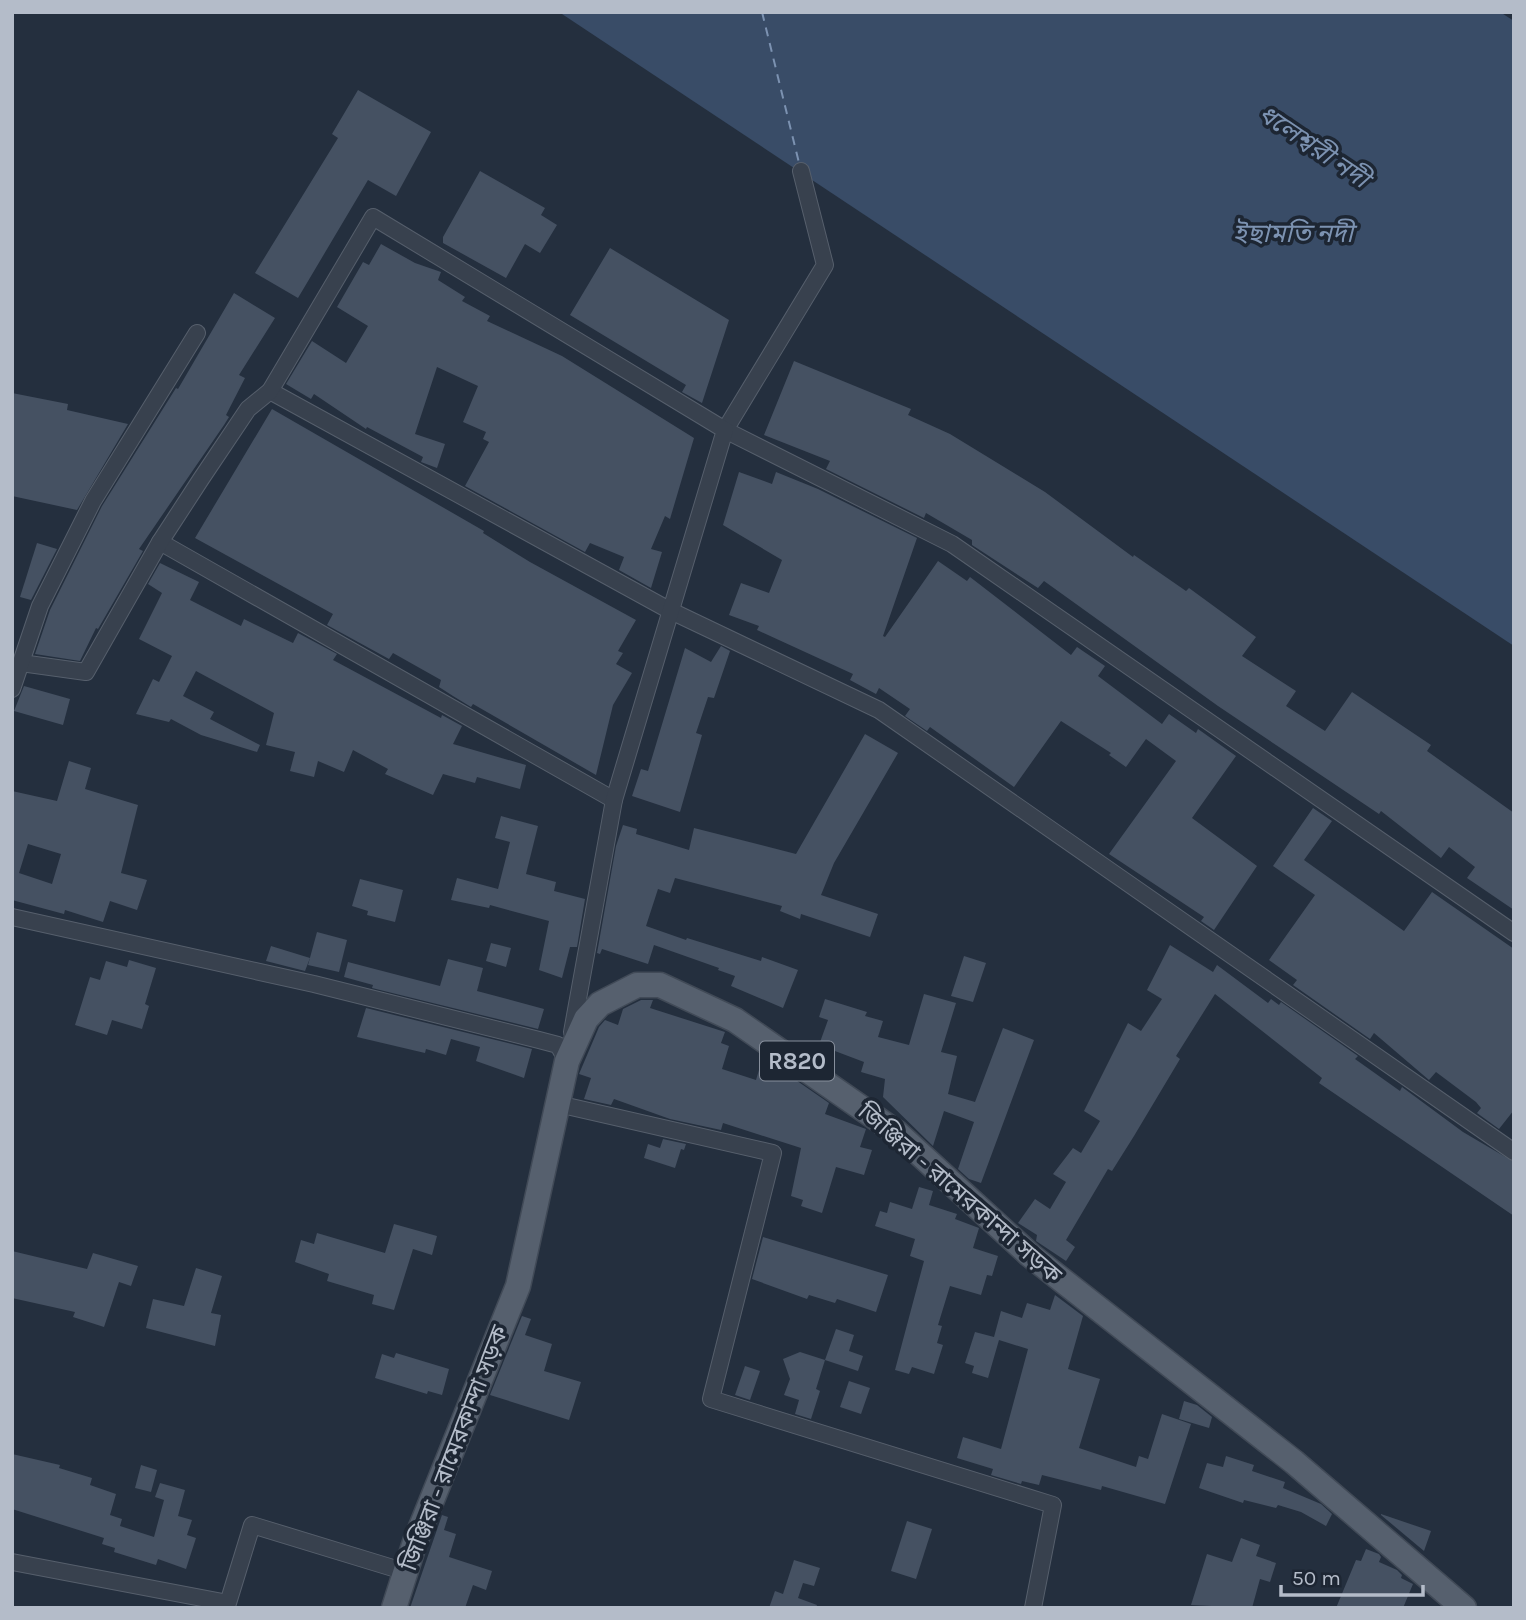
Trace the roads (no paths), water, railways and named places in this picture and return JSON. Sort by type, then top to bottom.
[{"type":"main road","name":"জিঞ্জিরা - রামেরকান্দা সড়ক","points":[[394,1608],[518,1286],[567,1061],[586,1019],[600,1004],[637,985],[660,985],[735,1020],[896,1132],[1030,1255],[1294,1462],[1464,1608]]},
{"type":"street","points":[[567,1061],[614,800],[725,430],[825,265],[801,171]]},
{"type":"street","points":[[21,663],[86,672],[160,542],[248,410],[270,391],[373,217],[725,430],[952,544],[1514,933]]},
{"type":"street","points":[[12,689],[40,606],[93,501],[197,333]]},
{"type":"street","points":[[270,391],[669,610],[879,710],[1514,1152]]},
{"type":"street","points":[[160,542],[614,800]]},
{"type":"street","points":[[12,917],[314,984],[558,1045],[567,1061]]},
{"type":"street","points":[[558,1104],[773,1153],[711,1399],[1053,1505],[1033,1608]]},
{"type":"street","points":[[12,1562],[228,1602],[251,1525],[406,1572]]},
{"type":"water","name":"ইছামতি নদী","points":[[559,12],[1500,12],[1514,21],[1514,646]]},
{"type":"water label","name":"ধলেশ্বরী নদী","points":[[1314,146]]}]
